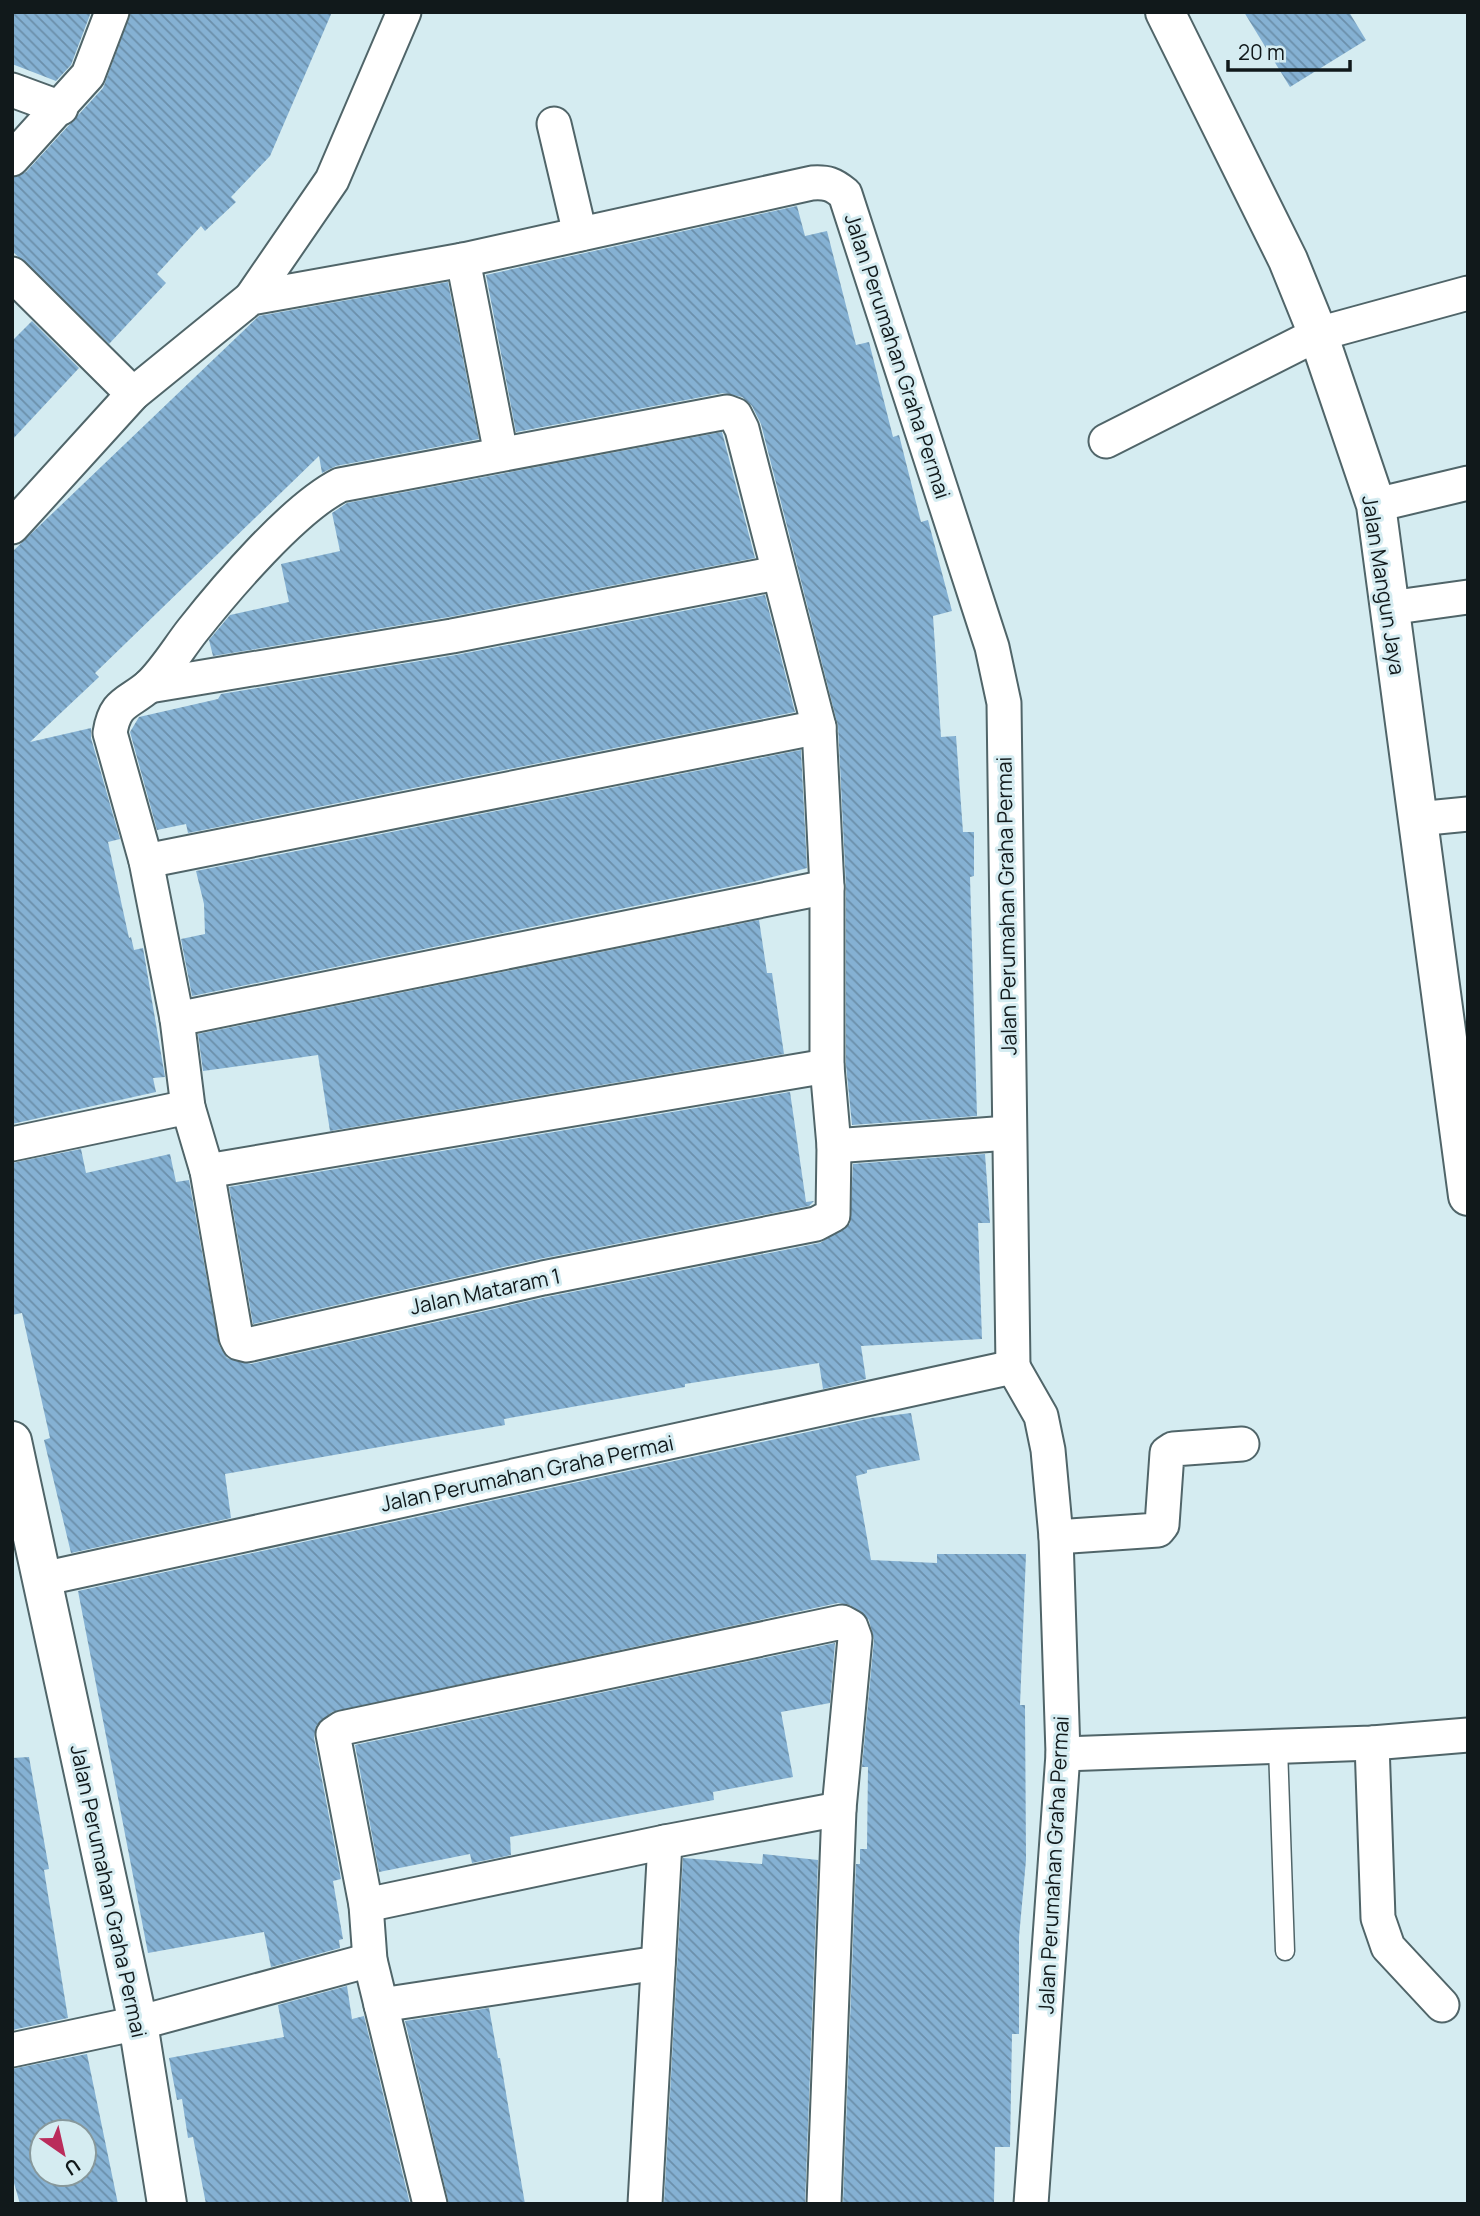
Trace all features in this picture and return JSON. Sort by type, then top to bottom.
[{"type":"street","points":[[12,159],[61,108],[88,75],[112,12]]},
{"type":"street","points":[[251,298],[332,180],[404,12]]},
{"type":"street","name":"Jalan Mangun Jaya","points":[[1165,12],[1288,260],[1318,334],[1376,505],[1417,819],[1461,1087],[1468,1196]]},
{"type":"street","points":[[12,90],[61,108]]},
{"type":"street","points":[[554,124],[580,234]]},
{"type":"street","name":"Jalan Perumahan Graha Permai","points":[[12,527],[133,394],[251,298],[463,260],[812,183],[828,182],[845,194],[992,647],[1004,703],[1013,1367],[1041,1416],[1048,1450],[1056,1537],[1063,1754],[1031,2204]]},
{"type":"street","points":[[149,686],[222,593],[324,493],[340,485],[501,454],[463,260]]},
{"type":"street","points":[[12,274],[133,394]]},
{"type":"street","points":[[1106,441],[1318,334],[1468,293]]},
{"type":"street","name":"Jalan Mataram 1","points":[[149,686],[120,706],[110,733],[146,861],[177,1019],[188,1107],[207,1171],[239,1343],[247,1345],[543,1278],[826,1221],[834,1211],[834,1146],[827,1066],[827,887],[819,727],[777,573],[742,429],[736,415],[727,412],[501,454]]},
{"type":"street","points":[[1376,505],[1468,483]]},
{"type":"street","points":[[149,686],[452,636],[777,573]]},
{"type":"street","points":[[1389,608],[1468,597]]},
{"type":"street","points":[[146,861],[819,727]]},
{"type":"street","points":[[1417,819],[1468,814]]},
{"type":"street","points":[[177,1019],[827,887]]},
{"type":"street","points":[[207,1171],[827,1066]]},
{"type":"street","points":[[12,1144],[188,1107]]},
{"type":"street","points":[[834,1146],[1008,1133]]},
{"type":"street","name":"Jalan Perumahan Graha Permai","points":[[42,1579],[1013,1367]]},
{"type":"street","name":"Jalan Perumahan Graha Permai","points":[[12,1441],[138,2023],[167,2204]]},
{"type":"street","points":[[1056,1537],[1158,1530],[1162,1525],[1167,1453],[1173,1449],[1242,1444]]},
{"type":"street","points":[[430,2204],[370,1960],[366,1905],[333,1734],[337,1730],[842,1622],[851,1627],[855,1638],[839,1809],[824,2204]]},
{"type":"street","points":[[1063,1754],[1372,1743],[1468,1735]]},
{"type":"street","points":[[1372,1743],[1378,1918],[1388,1947],[1442,2005]]},
{"type":"street","points":[[366,1905],[665,1842],[839,1809]]},
{"type":"street","points":[[645,2204],[665,1842]]},
{"type":"street","points":[[12,2050],[138,2023],[370,1960]]},
{"type":"street","points":[[381,2005],[658,1963]]},
{"type":"lane","points":[[1278,1747],[1285,1951]]},
{"type":"building","points":[[12,12],[91,12],[71,65],[56,81],[12,64]]},
{"type":"building","points":[[131,12],[332,12],[270,156],[231,197],[236,202],[205,231],[201,226],[157,274],[166,283],[109,344],[12,251],[12,178],[26,172],[103,88]]},
{"type":"building","points":[[1244,12],[1349,12],[1366,40],[1290,87]]},
{"type":"building","points":[[797,206],[805,236],[827,231],[856,345],[869,342],[893,437],[899,435],[921,522],[928,520],[952,611],[933,616],[941,737],[956,736],[963,832],[974,832],[974,876],[970,877],[977,1116],[852,1125],[846,1065],[846,886],[838,726],[761,424],[752,406],[742,397],[723,393],[516,432],[486,275]]},
{"type":"building","points":[[448,282],[479,439],[336,466],[322,473],[319,456],[95,673],[99,677],[30,742],[91,728],[91,738],[120,839],[108,842],[129,938],[131,937],[134,950],[143,948],[165,1077],[153,1078],[156,1092],[12,1124],[12,552],[259,316]]},
{"type":"building","points":[[32,321],[79,368],[12,440],[12,341]]},
{"type":"building","points":[[722,432],[755,558],[449,617],[213,656],[209,640],[230,615],[289,602],[281,564],[340,551],[332,513],[347,503]]},
{"type":"building","points":[[765,595],[795,712],[188,833],[186,824],[157,830],[130,732],[139,717],[218,699],[221,694],[456,655]]},
{"type":"building","points":[[801,750],[807,868],[753,882],[192,996],[181,939],[205,934],[204,904],[196,871]]},
{"type":"building","points":[[759,920],[767,973],[772,973],[784,1054],[330,1131],[318,1055],[203,1071],[198,1034]]},
{"type":"building","points":[[790,1092],[806,1202],[814,1201],[809,1206],[539,1259],[253,1324],[229,1187]]},
{"type":"building","points":[[81,1149],[86,1173],[170,1154],[176,1182],[189,1180],[219,1345],[227,1358],[251,1364],[547,1297],[820,1243],[850,1224],[853,1164],[985,1154],[990,1223],[978,1223],[982,1339],[861,1346],[866,1379],[823,1389],[819,1363],[685,1384],[685,1387],[504,1419],[505,1425],[225,1474],[231,1518],[71,1553],[44,1440],[50,1438],[22,1313],[12,1315],[12,1163]]},
{"type":"building","points":[[911,1413],[920,1460],[867,1470],[867,1473],[856,1476],[871,1560],[937,1563],[937,1554],[1026,1554],[1020,1705],[1025,1705],[1026,1860],[1019,1937],[1019,2034],[1012,2034],[1010,2147],[995,2147],[994,2202],[843,2204],[856,1864],[860,1864],[860,1849],[867,1849],[868,1767],[862,1767],[874,1640],[869,1620],[850,1605],[838,1603],[332,1712],[316,1726],[314,1738],[341,1879],[333,1881],[343,1939],[339,1940],[340,1948],[271,1967],[264,1932],[148,1953],[78,1591],[872,1418]]},
{"type":"building","points":[[835,1643],[830,1703],[781,1712],[793,1777],[713,1792],[714,1800],[510,1837],[511,1855],[472,1863],[470,1854],[379,1872],[355,1745]]},
{"type":"building","points":[[29,1757],[49,1869],[44,1870],[68,2018],[12,2030],[12,1758]]},
{"type":"building","points":[[763,1854],[818,1860],[805,2204],[664,2204],[683,1858],[762,1864]]},
{"type":"building","points":[[347,1986],[352,2019],[364,2016],[410,2204],[206,2204],[193,2137],[188,2138],[182,2099],[177,2100],[169,2058],[284,2037],[278,2005]]},
{"type":"building","points":[[489,2008],[525,2204],[449,2204],[405,2021]]},
{"type":"building","points":[[87,2054],[118,2204],[20,2204],[12,2176],[12,2069]]}]
